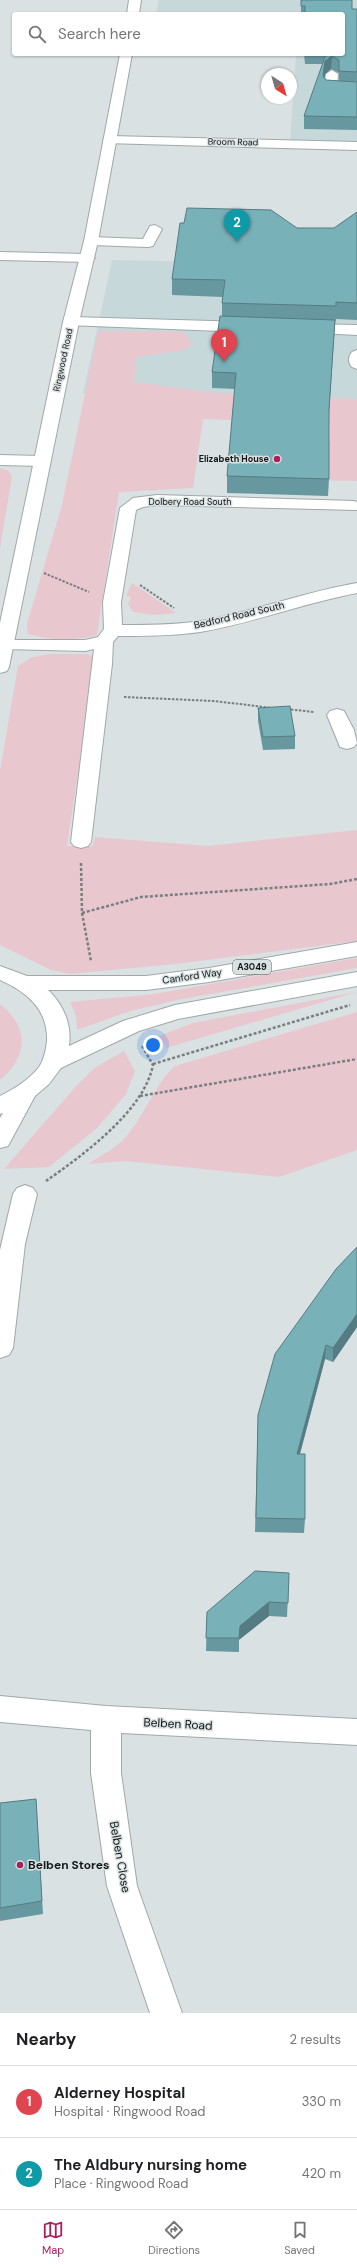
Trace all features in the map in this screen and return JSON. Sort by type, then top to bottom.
[{"type":"main road","points":[[133,12],[135,0]]},
{"type":"main road","name":"Ringwood Road","points":[[0,667],[6,644],[41,462],[71,322],[88,258],[126,56]]},
{"type":"main road","points":[[332,74],[330,89],[357,90]]},
{"type":"main road","name":"Broom Road","points":[[110,140],[357,146]]},
{"type":"main road","points":[[91,241],[148,243],[155,229]]},
{"type":"main road","points":[[0,256],[88,258]]},
{"type":"main road","points":[[71,322],[262,327]]},
{"type":"main road","points":[[286,328],[357,330]]},
{"type":"main road","points":[[357,355],[357,364]]},
{"type":"main road","points":[[0,460],[41,462]]},
{"type":"main road","name":"Dolbery Road South","points":[[81,842],[111,609],[128,508],[139,502],[157,500],[354,506]]},
{"type":"main road","name":"Bedford Road South","points":[[6,644],[85,646],[108,636],[201,626],[328,593],[357,588]]},
{"type":"main road","name":"Canford Way","points":[[25,984],[146,983],[209,975],[357,950]]},
{"type":"main road","name":"A3049","points":[[0,1106],[25,1093],[42,1079],[53,1063],[60,1034],[50,1006],[25,984],[1,972]]},
{"type":"main road","name":"A3049","points":[[53,1063],[131,1026],[175,1012],[357,980]]},
{"type":"main road","name":"A3049","points":[[0,1140],[25,1093]]},
{"type":"main road","points":[[0,1348],[13,1244],[25,1194]]},
{"type":"main road","name":"Belben Road","points":[[0,1709],[106,1720],[357,1732]]},
{"type":"main road","name":"Belben Close","points":[[106,1720],[106,1774],[122,1886],[166,2013]]},
{"type":"path","points":[[116,575],[128,577],[201,626]]},
{"type":"path","points":[[99,696],[214,701],[277,708]]},
{"type":"path","points":[[285,709],[316,712],[346,729]]},
{"type":"path","points":[[81,842],[82,913],[92,966]]},
{"type":"path","points":[[82,913],[142,897],[330,884],[357,879]]},
{"type":"path","points":[[153,1064],[357,1003]]},
{"type":"path","points":[[25,1194],[50,1178],[109,1131],[140,1096],[151,1078],[153,1064],[141,1044]]},
{"type":"path","points":[[140,1096],[357,1059]]},
{"type":"shaded area","points":[[159,0],[357,0],[357,146],[290,143],[293,104],[297,104],[296,56],[345,56],[345,12],[156,12]]},
{"type":"shaded area","points":[[112,260],[357,265],[357,409],[83,394]]},
{"type":"shaded area","points":[[98,331],[183,332],[193,344],[184,350],[136,357],[134,382],[215,393],[357,399],[357,481],[297,480],[299,441],[330,442],[330,426],[233,423],[232,420],[203,419],[193,488],[119,492],[97,635],[71,639],[45,638],[28,634],[27,624],[62,505]]},
{"type":"shaded area","points":[[0,468],[9,471],[12,477],[0,548]]},
{"type":"shaded area","points":[[132,583],[176,613],[155,615],[133,612],[128,604],[131,597],[126,596]]},
{"type":"shaded area","points":[[49,654],[88,654],[95,658],[67,846],[93,846],[95,837],[208,846],[357,830],[357,941],[175,964],[69,974],[51,970],[0,945],[0,771],[18,666],[30,658]]},
{"type":"shaded area","points":[[357,958],[357,968],[182,999],[130,1011],[77,1030],[76,1016],[70,1002],[155,994]]},
{"type":"shaded area","points":[[357,992],[166,1048],[159,1036],[193,1023]]},
{"type":"shaded area","points":[[0,1004],[10,1013],[16,1022],[22,1042],[16,1061],[10,1071],[0,1080]]},
{"type":"shaded area","points":[[357,1012],[357,1150],[279,1177],[126,1161],[88,1164],[122,1141],[136,1124],[161,1082],[175,1066]]},
{"type":"shaded area","points":[[124,1051],[135,1071],[126,1094],[97,1128],[49,1167],[4,1169],[79,1083],[96,1067]]},
{"type":"building","points":[[301,0],[352,0],[352,9],[357,9],[357,72],[339,71],[339,60],[332,56],[345,56],[345,12],[305,12],[305,6],[301,6]]},
{"type":"building","points":[[325,56],[332,56],[325,61],[323,76],[326,80],[357,82],[357,117],[304,116]]},
{"type":"building","points":[[187,208],[271,210],[297,228],[334,228],[357,212],[357,303],[336,302],[336,306],[222,303],[225,280],[172,279],[180,223],[184,223]]},
{"type":"building","points":[[220,316],[335,320],[329,409],[329,479],[227,476],[236,373],[212,372]]},
{"type":"building","points":[[290,706],[295,736],[263,737],[258,708]]},
{"type":"building","points":[[357,1247],[357,1314],[333,1348],[326,1345],[297,1454],[305,1454],[305,1519],[256,1518],[258,1415],[275,1354],[336,1269]]},
{"type":"building","points":[[255,1571],[289,1573],[288,1603],[269,1602],[240,1626],[239,1638],[206,1638],[207,1612]]},
{"type":"building","name":"Belben Stores","points":[[36,1799],[42,1901],[0,1908],[0,1803]]},
{"type":"place","name":"The Aldbury nursing home","points":[[237,242]]},
{"type":"place","name":"Alderney Hospital","points":[[224,362]]},
{"type":"place","name":"Elizabeth House","points":[[277,459]]},
{"type":"place","name":"Belben Stores","points":[[20,1865]]}]
